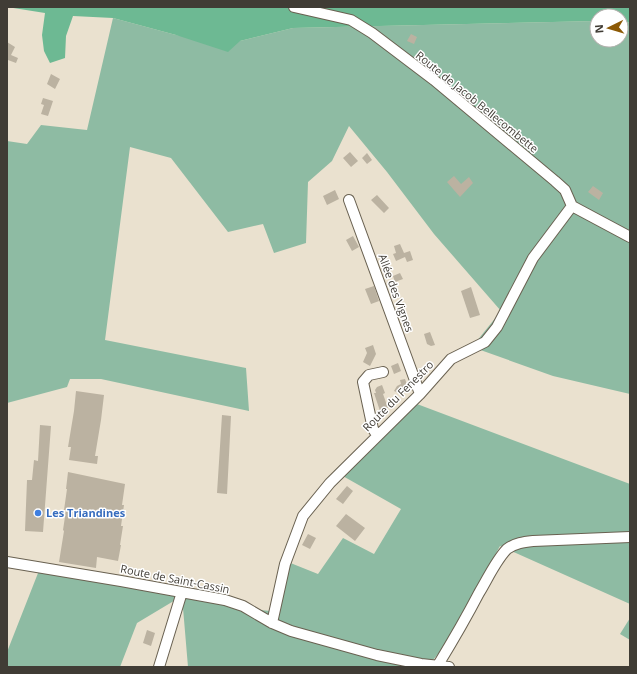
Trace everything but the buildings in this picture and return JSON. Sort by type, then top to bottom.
[{"type":"street","name":"Route de Jacob Bellecombette","points":[[294,7],[351,20],[372,33],[434,80],[555,181],[564,190],[572,206]]},
{"type":"street","name":"Allée des Vignes","points":[[349,200],[420,394]]},
{"type":"street","points":[[572,206],[630,237]]},
{"type":"street","name":"Route du Fenestro","points":[[272,623],[285,564],[303,516],[330,483],[420,394],[451,359],[485,342],[497,327],[533,258],[572,206]]},
{"type":"street","points":[[377,435],[373,429],[363,382],[369,375],[383,372]]},
{"type":"street","points":[[438,665],[498,562],[507,550],[513,546],[519,543],[533,541],[630,537]]},
{"type":"street","name":"Route de Saint-Cassin","points":[[7,562],[234,602],[272,623],[291,631],[377,655],[421,665],[438,665],[449,667]]},
{"type":"street","points":[[159,667],[182,592]]},
{"type":"green space","points":[[7,7],[630,7],[630,23],[629,8],[589,8],[589,21],[293,28],[240,41],[228,52],[176,35],[113,18],[73,16],[66,36],[65,58],[50,63],[44,51],[42,35],[45,13]]},
{"type":"green space","points":[[113,18],[176,35],[240,41],[293,28],[589,21],[589,48],[629,48],[630,23],[630,394],[553,376],[472,347],[501,311],[434,234],[387,172],[349,126],[332,161],[308,182],[306,243],[274,253],[263,224],[228,232],[171,158],[130,147],[105,340],[246,368],[249,411],[101,379],[70,379],[67,387],[7,403],[7,141],[27,144],[41,125],[87,130]]},
{"type":"green space","points":[[409,401],[630,484],[630,604],[500,546],[444,647],[427,667],[188,667],[182,596],[137,623],[120,667],[7,667],[7,652],[40,568],[182,595],[236,608],[271,611],[283,560],[318,574],[343,538],[374,554],[401,509],[334,471]]},
{"type":"green space","points":[[630,618],[630,640],[620,634]]},
{"type":"place","name":"Les Triandines","points":[[38,513]]}]
